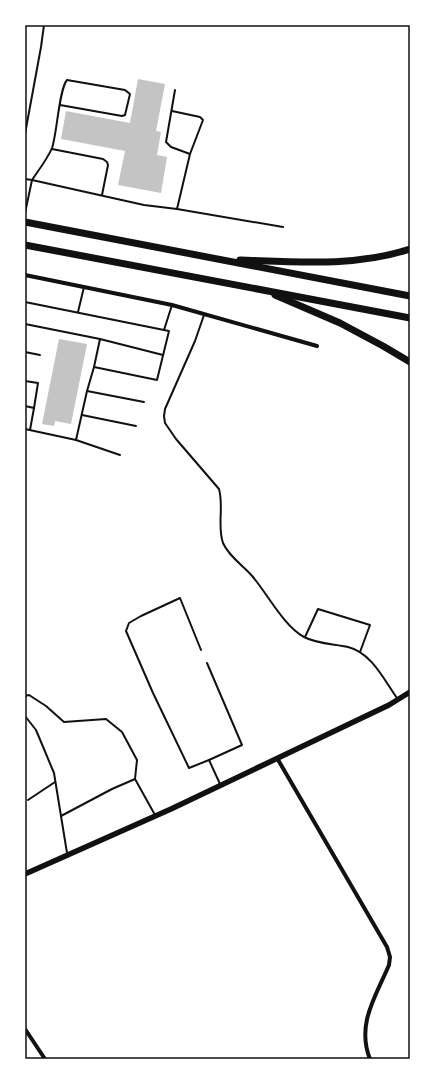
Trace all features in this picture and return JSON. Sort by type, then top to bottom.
[{"type":"highway","points":[[25,222],[410,296]]},
{"type":"highway","points":[[25,245],[410,318]]},
{"type":"highway","points":[[215,259],[321,263],[367,259],[410,249]]},
{"type":"highway","points":[[262,290],[340,323],[410,362]]},
{"type":"main road","points":[[25,874],[155,816],[383,708],[410,692]]},
{"type":"street","points":[[25,275],[172,305],[317,346]]},
{"type":"street","points":[[277,758],[387,947],[390,957],[390,965],[368,1012],[365,1027],[365,1040],[370,1059]]},
{"type":"street","points":[[25,1029],[45,1059]]},
{"type":"lane","points":[[25,134],[26,119],[44,25]]},
{"type":"lane","points":[[25,213],[32,180],[52,149],[60,105],[64,85],[67,80],[125,90],[130,94],[127,112],[122,116],[60,105]]},
{"type":"lane","points":[[175,90],[167,144],[190,154]]},
{"type":"lane","points":[[172,111],[200,117],[203,120],[190,154],[177,209]]},
{"type":"lane","points":[[52,149],[102,159],[107,162],[108,165],[102,195]]},
{"type":"lane","points":[[25,178],[144,205],[177,209],[283,227]]},
{"type":"lane","points":[[78,312],[84,287]]},
{"type":"lane","points":[[25,302],[169,331],[157,380],[94,367]]},
{"type":"lane","points":[[164,330],[172,305]]},
{"type":"lane","points":[[204,315],[195,340],[165,409],[164,416],[165,423],[176,440],[219,489],[221,498],[220,527],[224,545],[259,584],[289,625],[305,638],[350,648],[360,652],[369,659],[398,699]]},
{"type":"lane","points":[[25,324],[100,339],[163,355]]},
{"type":"lane","points":[[76,440],[100,339]]},
{"type":"lane","points":[[25,352],[40,355]]},
{"type":"lane","points":[[25,381],[38,383],[30,430]]},
{"type":"lane","points":[[87,391],[144,402]]},
{"type":"lane","points":[[25,406],[34,408]]},
{"type":"lane","points":[[82,415],[136,426]]},
{"type":"lane","points":[[25,429],[76,440],[120,455]]},
{"type":"lane","points":[[201,650],[180,598],[129,623],[126,631],[189,768],[242,745],[207,663]]},
{"type":"lane","points":[[305,638],[318,609],[370,625],[360,652]]},
{"type":"lane","points":[[25,696],[29,695],[46,706],[64,722],[106,719],[122,732],[137,760],[135,779],[155,816]]},
{"type":"lane","points":[[25,716],[36,730],[54,773],[68,856]]},
{"type":"lane","points":[[209,760],[220,785]]},
{"type":"lane","points":[[61,816],[112,789],[135,779]]},
{"type":"lane","points":[[28,800],[55,782]]},
{"type":"building","points":[[138,79],[165,84],[156,131],[161,132],[157,155],[167,157],[161,193],[118,185],[125,151],[61,139],[66,111],[130,123]]},
{"type":"building","points":[[59,339],[87,344],[71,424],[55,421],[54,426],[42,424]]}]
